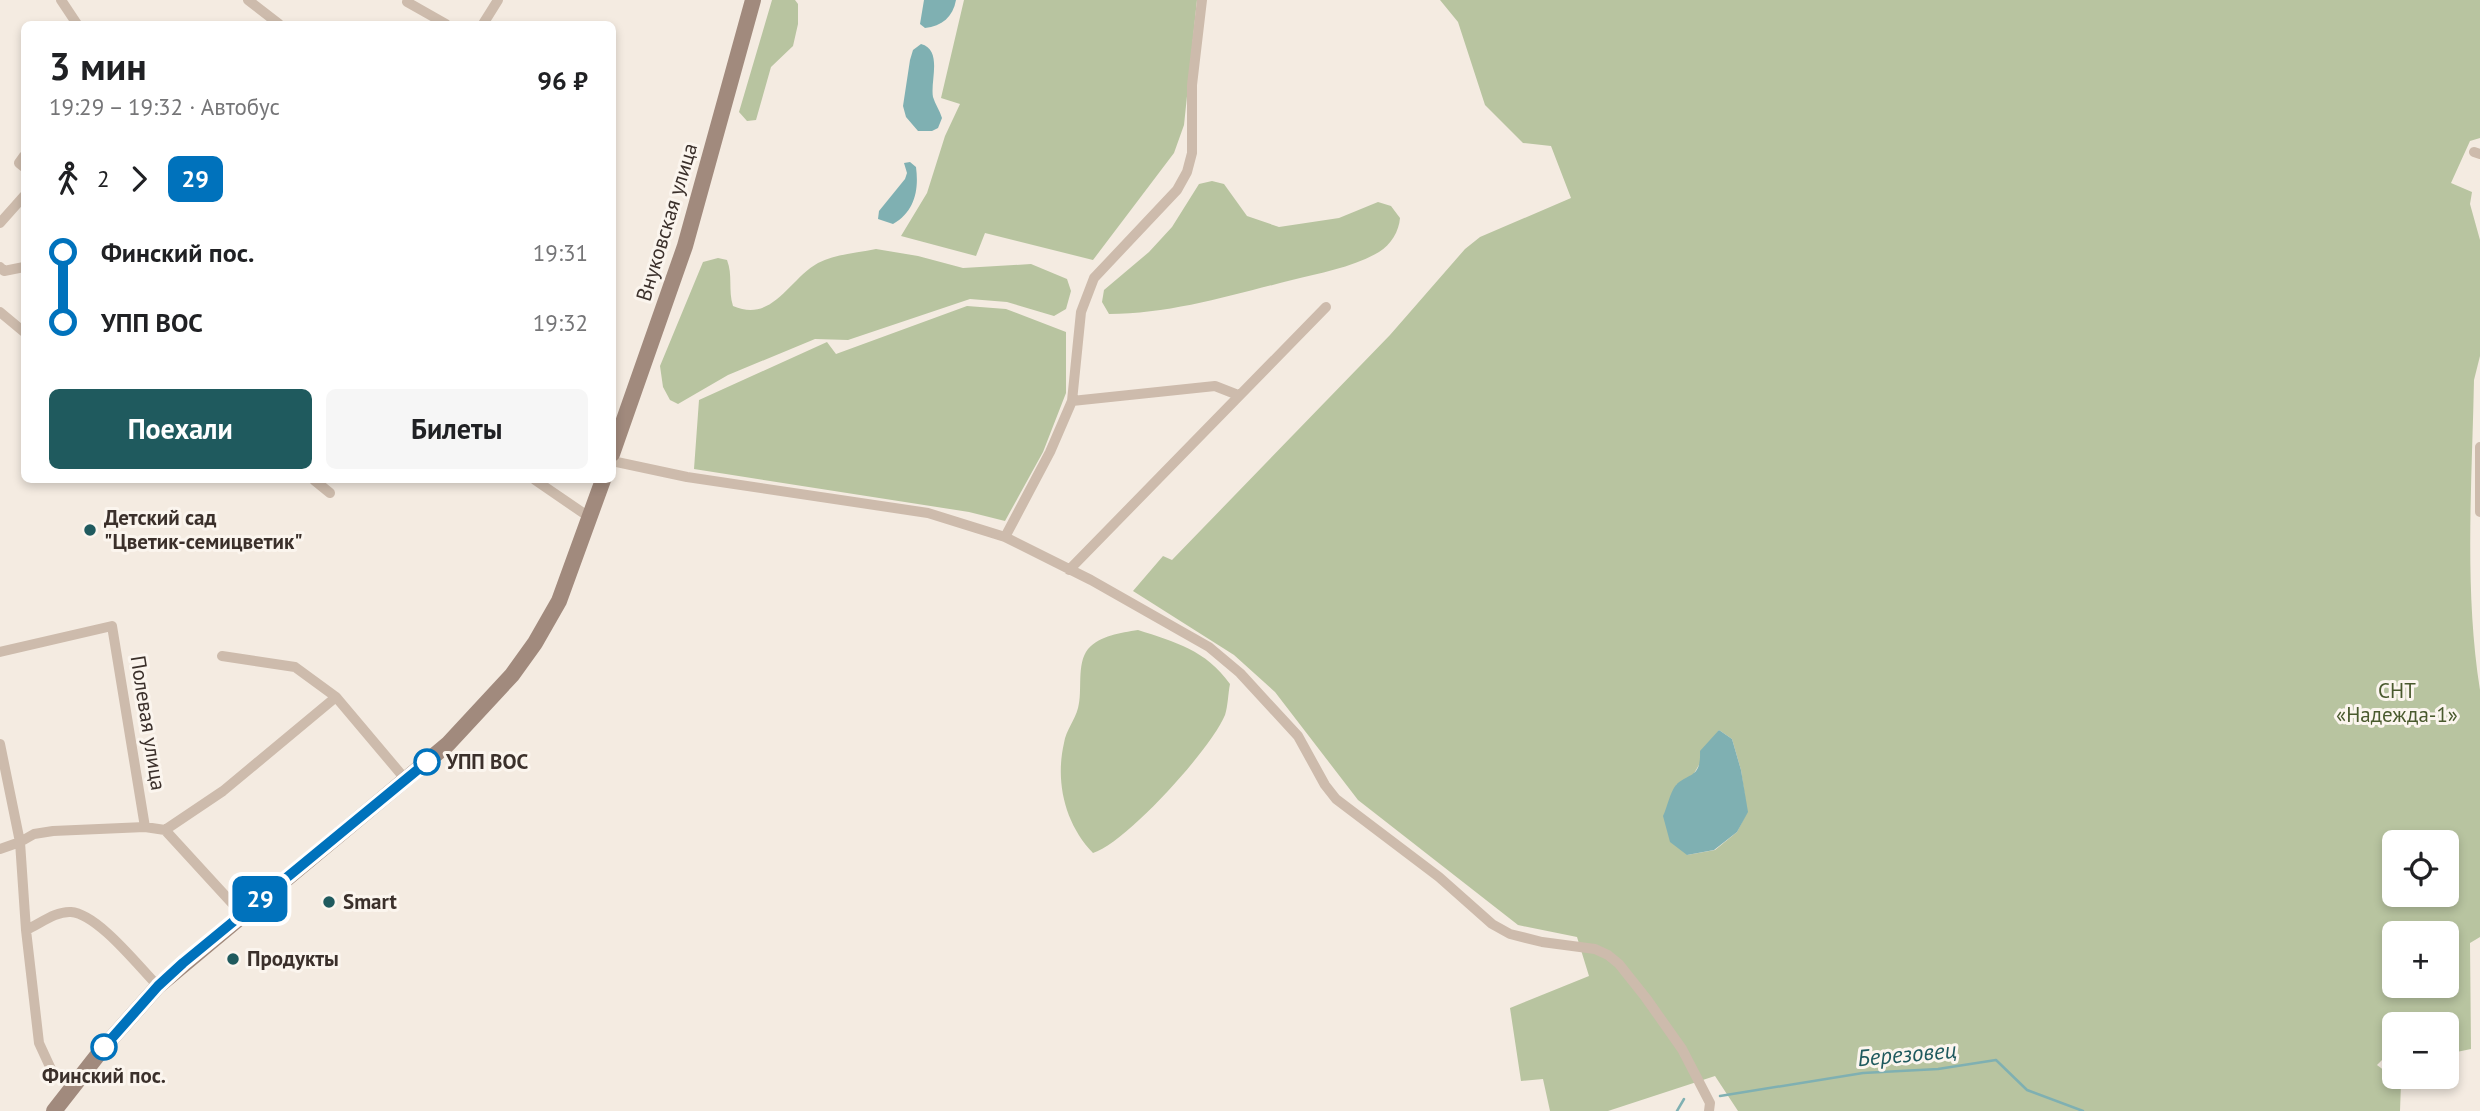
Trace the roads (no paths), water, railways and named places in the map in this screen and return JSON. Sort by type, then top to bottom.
[{"type":"main road","name":"Внуковская улица","points":[[616,443],[685,246],[753,0]]},
{"type":"main road","points":[[54,1111],[72,1086],[158,986],[406,780],[479,712],[535,643],[559,601],[602,483]]},
{"type":"street","points":[[61,0],[75,21]]},
{"type":"street","points":[[248,0],[275,21]]},
{"type":"street","points":[[485,21],[498,0]]},
{"type":"street","points":[[1005,537],[1050,452],[1072,401],[1081,312],[1094,278],[1177,190],[1186,172],[1192,153],[1192,85],[1202,0]]},
{"type":"street","points":[[407,2],[441,21]]},
{"type":"street","points":[[0,223],[21,199]]},
{"type":"street","points":[[0,268],[4,271],[21,268]]},
{"type":"street","points":[[1069,570],[1326,307]]},
{"type":"street","points":[[0,312],[21,330]]},
{"type":"street","points":[[1072,401],[1215,386],[1238,395]]},
{"type":"street","points":[[2480,447],[2480,512]]},
{"type":"street","points":[[616,462],[687,477],[928,513],[1005,537],[1209,647],[1240,673],[1298,736],[1325,785],[1336,799],[1438,877],[1492,924],[1510,934],[1542,942],[1595,949],[1619,964],[1682,1049],[1710,1103],[1709,1111]]},
{"type":"street","points":[[318,483],[330,493]]},
{"type":"street","points":[[539,483],[589,517]]},
{"type":"street","name":"Полевая улица","points":[[0,652],[113,626],[145,827]]},
{"type":"street","points":[[222,656],[295,667],[336,697],[406,780]]},
{"type":"street","points":[[165,830],[223,791],[336,697]]},
{"type":"street","points":[[0,744],[20,842],[26,930],[39,1043],[51,1069],[72,1086]]},
{"type":"street","points":[[0,849],[34,834],[53,831],[145,827],[165,830],[242,914]]},
{"type":"street","points":[[26,930],[71,912],[91,919],[158,986]]},
{"type":"water","points":[[924,0],[956,0],[946,20],[925,28],[920,24]]},
{"type":"water","points":[[921,44],[928,47],[934,59],[933,97],[942,118],[938,128],[932,131],[918,131],[906,117],[903,106],[910,60],[913,50]]},
{"type":"water","points":[[910,162],[916,167],[917,176],[916,192],[911,206],[893,224],[878,219],[879,211],[905,179],[907,173],[904,163]]},
{"type":"water","points":[[1719,730],[1732,739],[1741,770],[1748,812],[1737,832],[1714,850],[1687,855],[1670,842],[1663,816],[1674,788],[1696,771],[1700,751]]},
{"type":"waterway","name":"Березовец","points":[[1720,1096],[1863,1073],[1938,1069],[1996,1060],[2027,1090],[2083,1111]]},
{"type":"waterway","name":"Березовец","points":[[1677,1111],[1684,1099]]},
{"type":"place","name":"Детский сад \"Цветик-семицветик\"","points":[[90,530]]},
{"type":"place","name":"УПП ВОС","points":[[427,762]]},
{"type":"place","name":"Smart","points":[[329,902]]},
{"type":"place","name":"Продукты","points":[[233,959]]},
{"type":"place","name":"Финский пос.","points":[[104,1047]]},
{"type":"park label","name":"СНТ «Надежда-1»","points":[[2397,703]]}]
